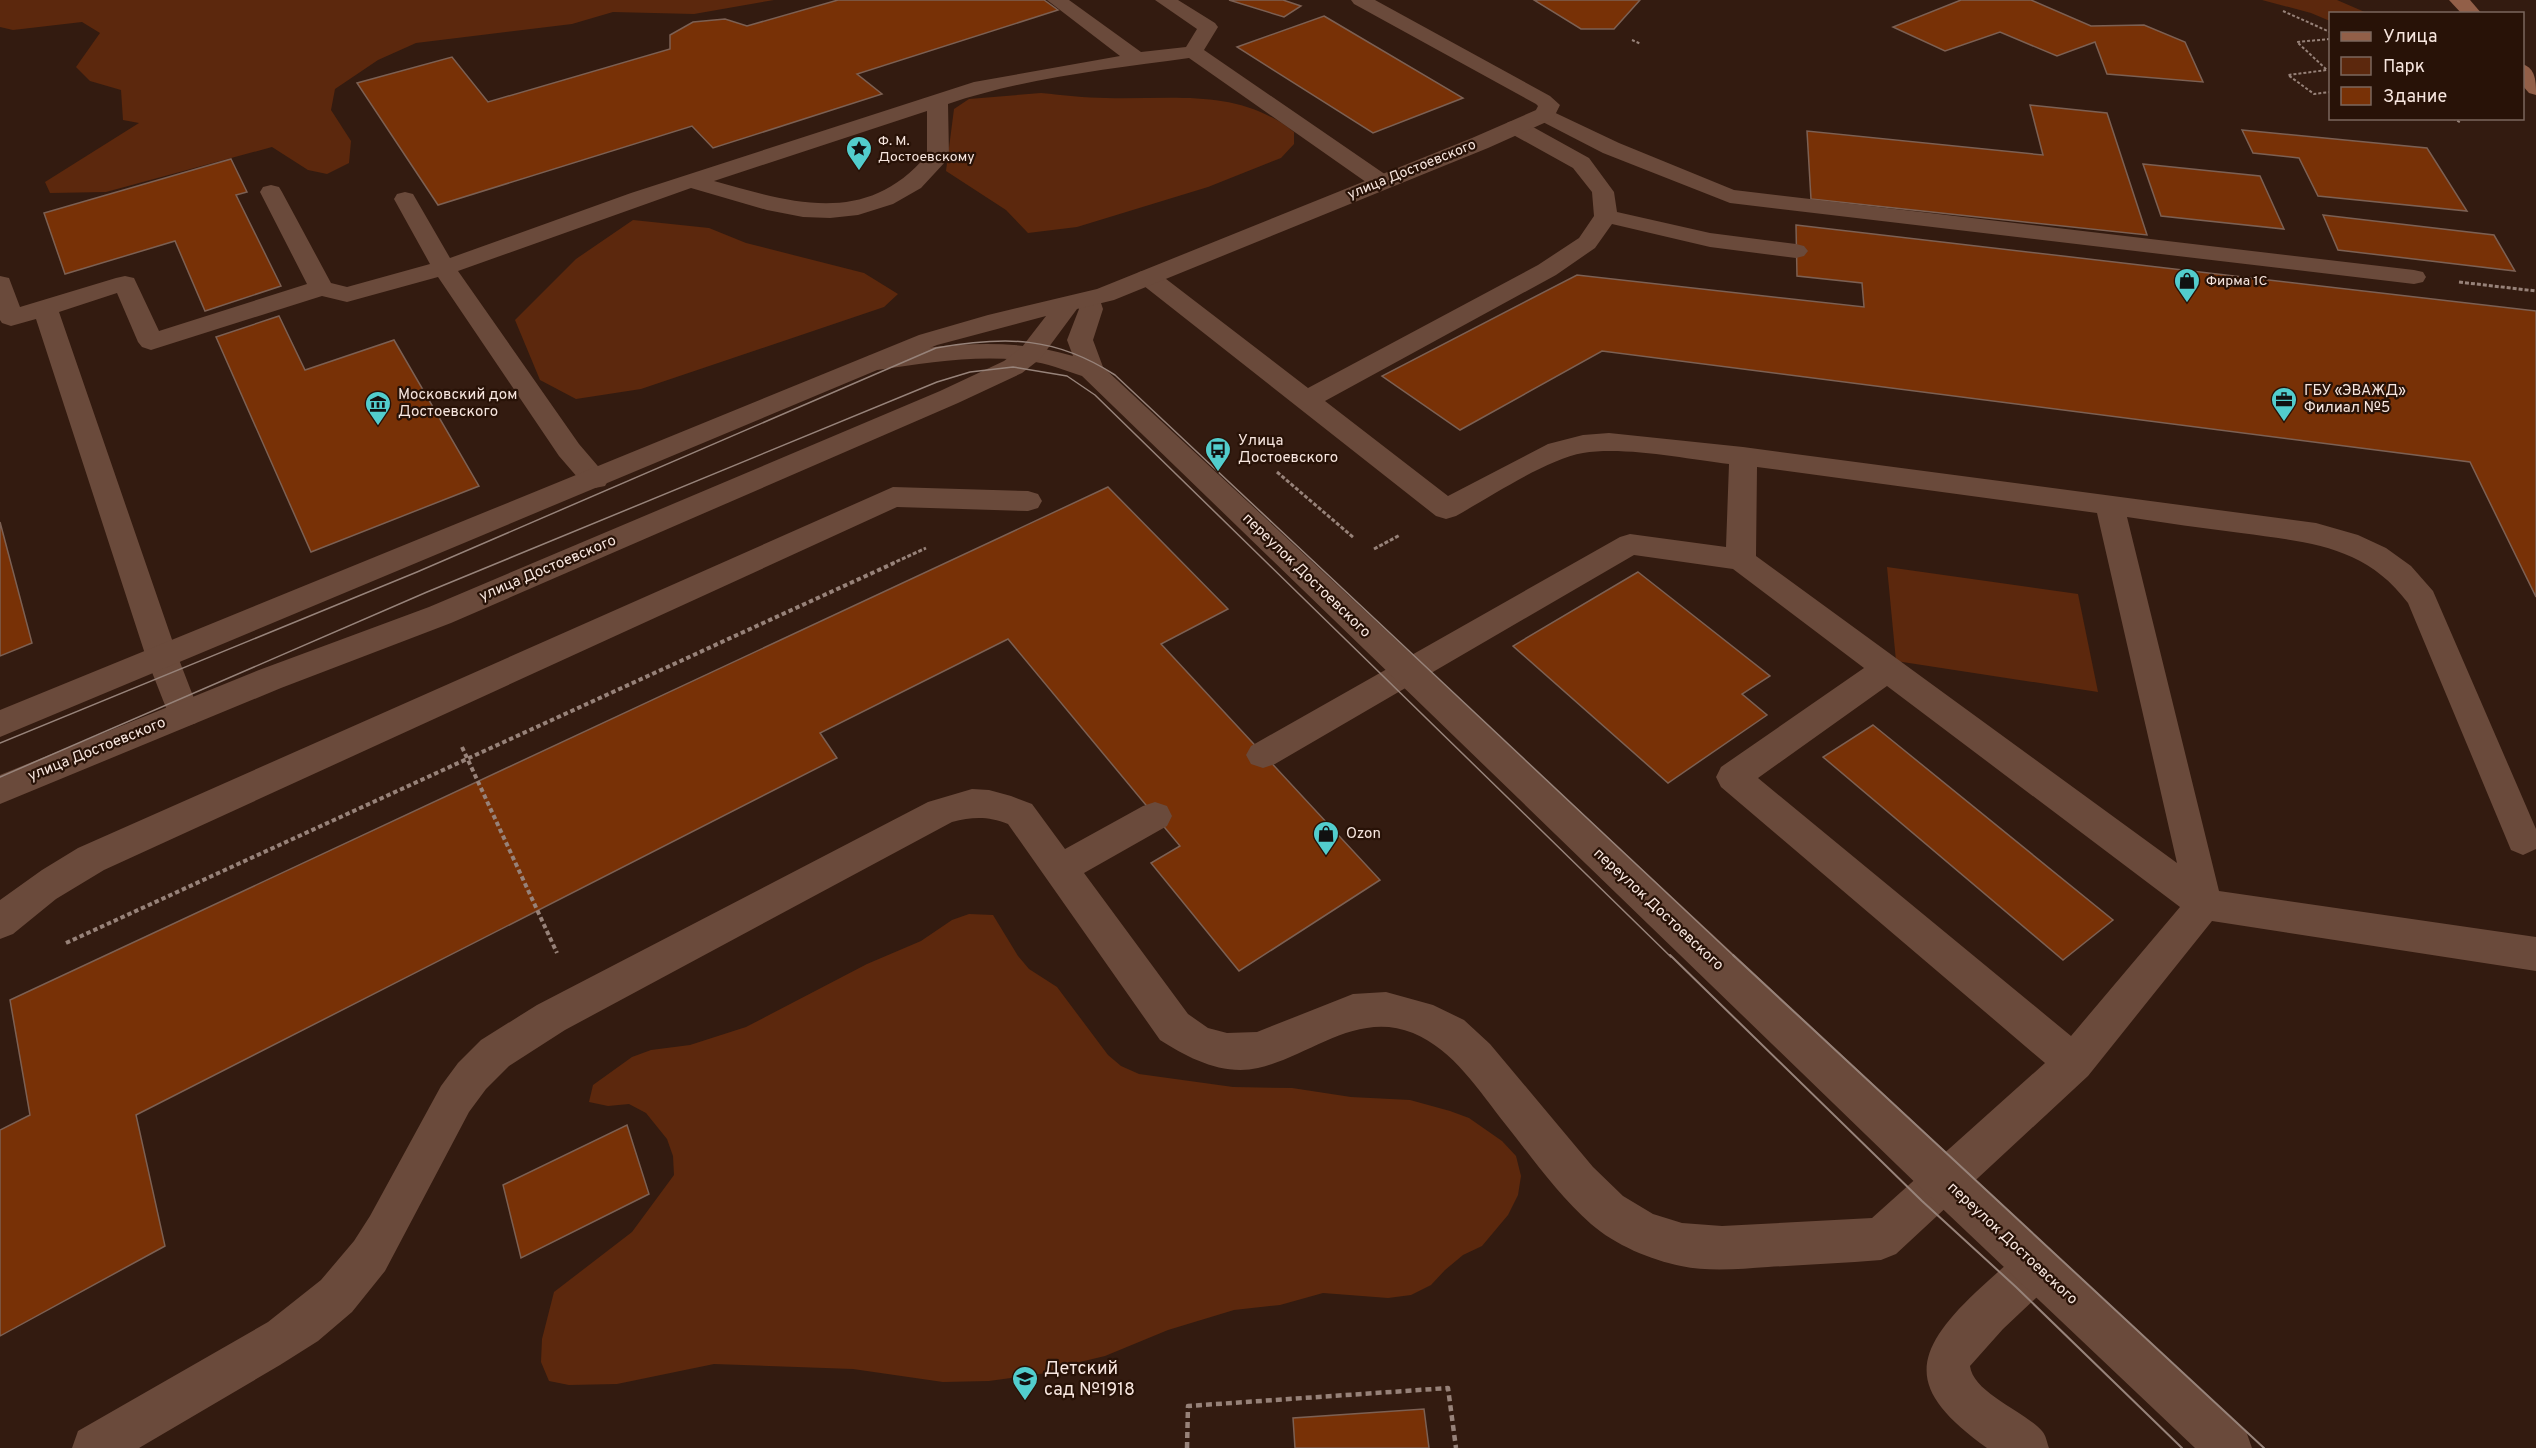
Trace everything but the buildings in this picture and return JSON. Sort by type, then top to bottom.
[{"type":"main road","points":[[2460,0],[2470,12]]},
{"type":"main road","points":[[2524,71],[2536,89]]},
{"type":"street","points":[[1058,0],[1137,59]]},
{"type":"street","points":[[1165,0],[1208,27],[1193,52]]},
{"type":"street","points":[[1361,0],[1611,148],[1730,196],[2414,277]]},
{"type":"street","points":[[0,283],[11,318],[125,283],[151,342],[321,288],[347,295],[444,268],[690,182],[981,86],[1137,59],[1193,52],[1381,182]]},
{"type":"street","points":[[690,182],[809,212],[848,212],[883,201],[915,182],[938,156],[937,100]]},
{"type":"street","name":"улица Достоевского","points":[[0,723],[928,340],[985,323],[1105,295],[1516,127],[1544,107]]},
{"type":"street","points":[[1308,399],[1547,270],[1587,243],[1606,216],[1603,192],[1581,163],[1516,127]]},
{"type":"street","points":[[271,192],[321,288]]},
{"type":"street","points":[[405,199],[444,268],[569,450],[595,479]]},
{"type":"street","points":[[1606,216],[1710,240],[1796,250]]},
{"type":"street","points":[[1148,277],[1308,399],[1446,509],[1558,450],[1583,444],[1609,442],[1743,456],[2316,533],[2352,543],[2392,564],[2410,581],[2422,599],[2523,840]]},
{"type":"street","name":"улица Достоевского","points":[[0,790],[184,714],[440,615],[949,397],[1013,367],[1030,353],[1079,302]]},
{"type":"street","name":"переулок Достоевского","points":[[1079,302],[1091,309],[1080,340],[1091,370],[1944,1181],[2229,1448]]},
{"type":"street","points":[[45,308],[162,657],[184,714]]},
{"type":"street","name":"переулок Достоевского","points":[[877,362],[959,351],[1030,353],[1091,370]]},
{"type":"street","points":[[1741,560],[1743,456]]},
{"type":"street","points":[[0,923],[25,900],[57,877],[91,859],[893,497],[1028,501]]},
{"type":"street","points":[[2110,506],[2204,904]]},
{"type":"street","points":[[1263,755],[1409,674],[1630,544],[1741,560],[2204,904],[2536,954]]},
{"type":"street","points":[[1887,669],[1733,777],[2074,1063]]},
{"type":"street","points":[[95,1448],[276,1344],[318,1315],[353,1278],[380,1240],[451,1106],[472,1075],[499,1050],[530,1029],[940,812],[967,803],[996,803],[1020,814],[1174,1027],[1198,1043],[1227,1051],[1257,1050],[1353,1011],[1386,1009],[1419,1017],[1450,1033],[1476,1057],[1578,1182],[1608,1211],[1643,1232],[1682,1245],[1722,1248],[1881,1239],[2074,1063],[2204,904]]},
{"type":"street","points":[[1060,869],[1155,816]]},
{"type":"street","points":[[2026,1448],[1965,1401],[1952,1385],[1947,1367],[1952,1354],[1983,1318],[2038,1267]]},
{"type":"path","points":[[2283,10],[2329,31]]},
{"type":"path","points":[[2329,39],[2296,42],[2327,70],[2288,75],[2314,94],[2329,92]]},
{"type":"path","points":[[1632,40],[1641,44]]},
{"type":"path","points":[[2456,120],[2461,123]]},
{"type":"path","points":[[2414,277],[2536,291]]},
{"type":"path","points":[[65,944],[931,546]]},
{"type":"path","points":[[478,782],[538,911]]},
{"type":"path","points":[[1187,1448],[1188,1406],[1448,1388],[1456,1448]]},
{"type":"green space","points":[[0,0],[774,0],[694,14],[613,12],[572,24],[416,43],[378,60],[335,89],[331,110],[351,141],[349,163],[327,174],[308,170],[272,147],[106,192],[50,193],[45,182],[139,123],[123,120],[121,90],[90,81],[76,67],[100,33],[82,22],[13,30],[0,27]]},
{"type":"green space","points":[[2262,0],[2337,0],[2365,12],[2329,12],[2329,21],[2311,13]]},
{"type":"green space","points":[[1041,93],[1090,98],[1180,98],[1227,102],[1250,108],[1273,118],[1294,132],[1294,144],[1281,158],[1208,187],[1077,227],[1028,233],[1006,210],[946,171],[954,109],[969,99]]},
{"type":"green space","points":[[633,220],[709,228],[746,243],[864,273],[898,294],[884,307],[641,389],[576,399],[540,380],[515,320],[576,259]]},
{"type":"green space","points":[[1887,567],[2078,594],[2098,692],[1896,661]]},
{"type":"green space","points":[[969,914],[993,915],[1018,956],[1029,969],[1057,987],[1108,1055],[1121,1066],[1139,1074],[1233,1087],[1292,1088],[1351,1097],[1410,1100],[1469,1118],[1502,1141],[1516,1156],[1521,1176],[1518,1195],[1508,1215],[1482,1246],[1463,1255],[1431,1285],[1411,1295],[1388,1298],[1323,1293],[1280,1305],[1234,1310],[1168,1330],[1105,1356],[1080,1362],[1060,1371],[989,1381],[943,1382],[853,1369],[714,1364],[617,1384],[569,1385],[549,1381],[541,1362],[542,1339],[554,1292],[632,1232],[674,1175],[673,1156],[667,1139],[646,1113],[629,1104],[608,1106],[589,1102],[593,1085],[632,1057],[651,1050],[690,1045],[746,1027],[867,964],[921,941],[952,920]]},
{"type":"tram line","points":[[0,743],[417,572],[936,348],[985,342],[1029,342],[1071,353],[1115,375],[1735,957]]},
{"type":"tram line","points":[[0,777],[427,592],[937,382],[970,372],[1013,367],[1067,376],[1095,395],[1671,957]]},
{"type":"tram line","points":[[1670,955],[1922,1201],[2016,1287],[2182,1448]]},
{"type":"tram line","points":[[1733,955],[2264,1448]]},
{"type":"place","name":"Ф. М. Достоевскому","points":[[859,172]]},
{"type":"place","name":"Фирма 1С","points":[[2187,304]]},
{"type":"place","name":"ГБУ «ЭВАЖД» Филиал №5","points":[[2284,423]]},
{"type":"place","name":"Московский дом Достоевского","points":[[378,427]]},
{"type":"place","name":"Улица Достоевского","points":[[1218,473]]},
{"type":"place","name":"Ozon","points":[[1326,857]]},
{"type":"place","name":"Детский сад №1918","points":[[1025,1402]]}]
